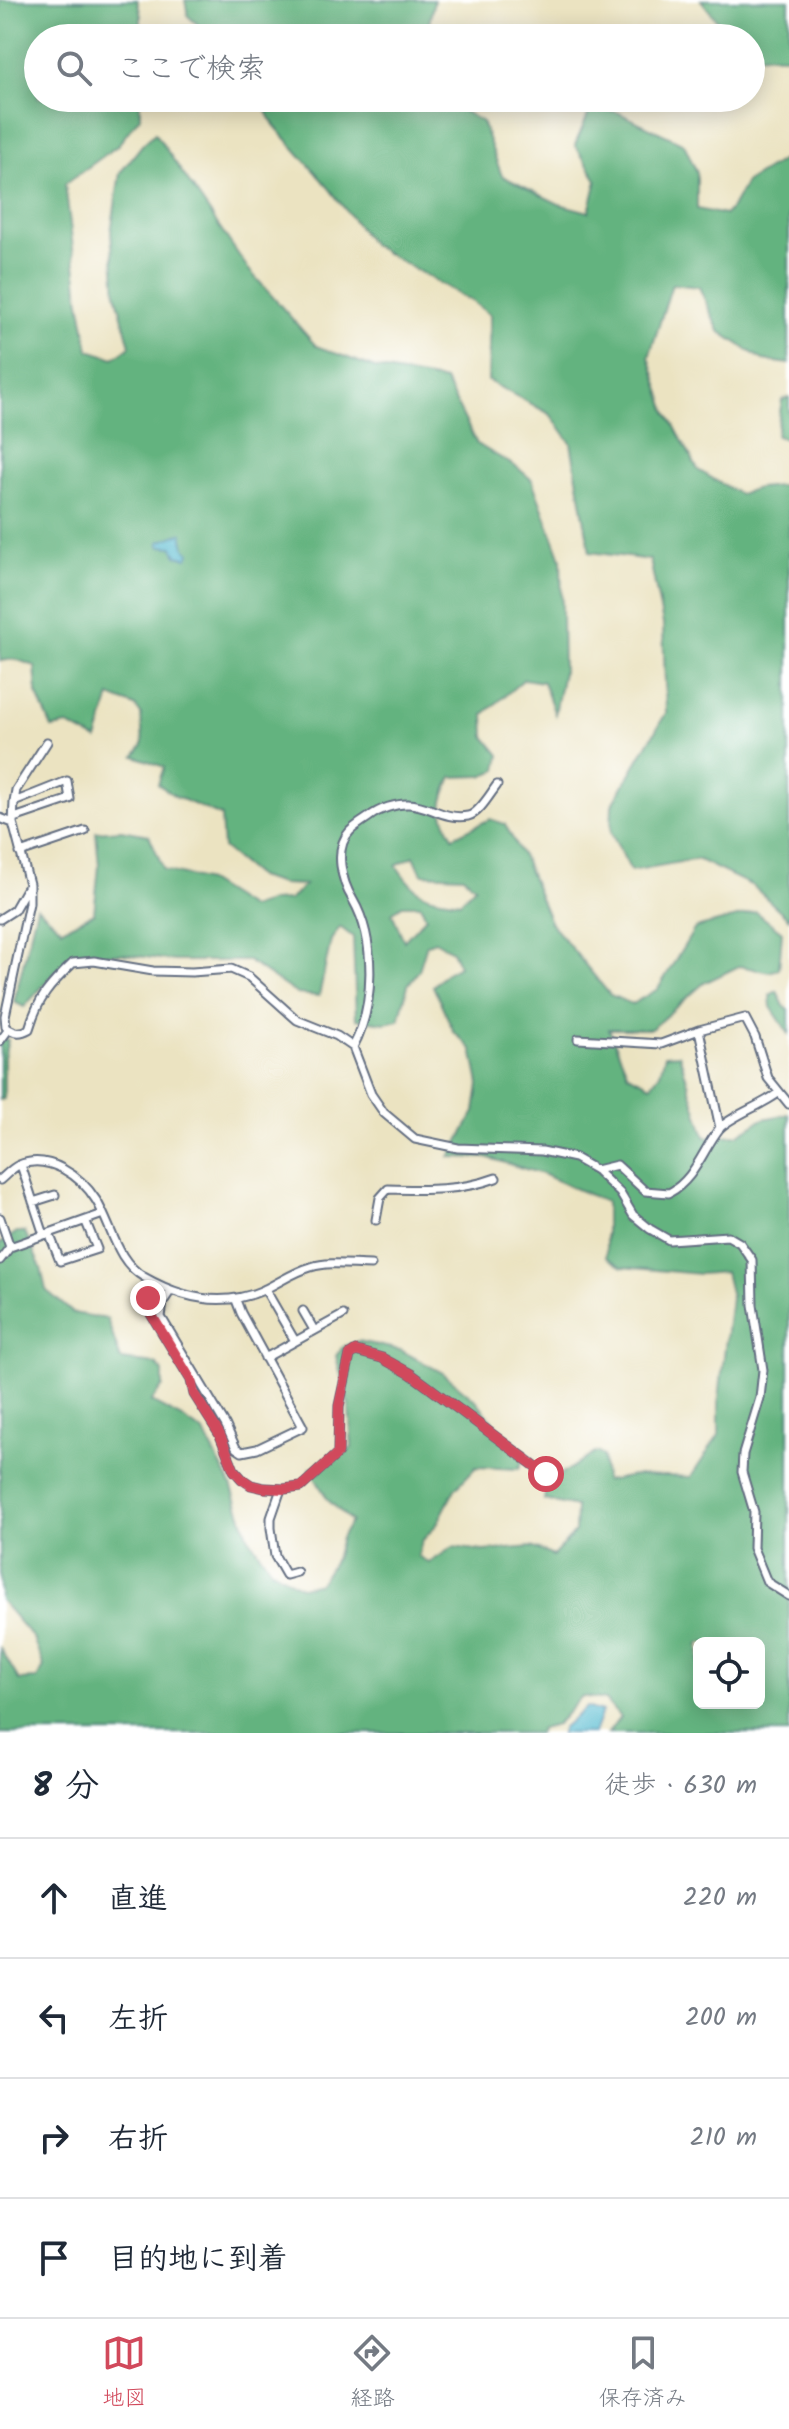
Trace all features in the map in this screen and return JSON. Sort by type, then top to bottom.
[{"type":"street","points":[[47,742],[16,790],[14,802],[13,821],[29,884],[29,903],[5,1016],[6,1027],[23,1033],[29,1029],[35,1006],[42,995],[73,963],[94,961],[153,971],[231,969],[249,977],[297,1020],[337,1036],[353,1047],[371,1094],[384,1113],[415,1139],[458,1148],[542,1151],[575,1158],[596,1170],[620,1193],[633,1215],[669,1240],[728,1236],[740,1243],[752,1260],[753,1305],[763,1370],[760,1398],[743,1454],[742,1472],[754,1512],[753,1548],[767,1582],[789,1596]]},
{"type":"street","points":[[0,818],[13,821],[70,799],[67,781],[14,802]]},
{"type":"street","points":[[353,1047],[363,1029],[371,967],[358,909],[345,887],[340,850],[348,832],[377,811],[405,804],[441,816],[470,816],[497,785]]},
{"type":"street","points":[[20,853],[85,831]]},
{"type":"street","points":[[0,919],[14,910],[29,884]]},
{"type":"street","points":[[578,1039],[661,1044],[742,1017],[747,1019],[764,1069],[778,1093],[789,1104]]},
{"type":"street","points":[[0,1041],[9,1029]]},
{"type":"street","points":[[699,1030],[720,1128]]},
{"type":"street","points":[[596,1170],[617,1165],[645,1191],[669,1193],[680,1185],[702,1158],[720,1128],[778,1093]]},
{"type":"street","points":[[0,1180],[21,1165],[48,1162],[61,1167],[96,1199],[126,1261],[137,1273],[195,1299],[236,1300],[309,1268],[327,1264],[371,1265]]},
{"type":"street","points":[[21,1165],[33,1202],[60,1261],[97,1249],[86,1222]]},
{"type":"street","points":[[376,1220],[380,1198],[388,1189],[440,1190],[478,1185],[496,1178]]},
{"type":"street","points":[[33,1202],[55,1195]]},
{"type":"street","points":[[0,1260],[10,1247],[103,1214]]},
{"type":"street","points":[[0,1218],[10,1247]]},
{"type":"street","points":[[148,1280],[148,1309],[191,1380],[194,1394],[220,1435],[234,1470],[251,1485],[281,1489],[301,1487],[338,1453],[339,1406],[350,1355],[356,1351],[382,1358],[411,1374],[546,1474]]},
{"type":"street","points":[[265,1289],[295,1341]]},
{"type":"street","points":[[171,1290],[163,1302],[161,1317],[236,1448],[242,1452],[257,1449],[303,1427],[236,1300]]},
{"type":"street","points":[[303,1311],[314,1330]]},
{"type":"street","points":[[265,1358],[343,1315]]},
{"type":"street","points":[[281,1489],[271,1518],[273,1547],[286,1575],[297,1572]]},
{"type":"green space","points":[[0,0],[137,0],[141,24],[24,24],[24,112],[140,112],[140,117],[117,146],[65,184],[89,350],[114,358],[130,346],[116,293],[111,232],[120,173],[155,133],[249,270],[316,346],[375,368],[445,381],[477,444],[532,480],[561,559],[563,672],[555,714],[543,682],[524,679],[484,714],[485,737],[500,755],[497,770],[482,776],[452,777],[442,807],[453,837],[490,819],[505,824],[550,922],[610,995],[632,1004],[658,989],[695,928],[756,912],[782,932],[779,969],[769,972],[739,966],[704,983],[651,1029],[609,1029],[628,1074],[651,1085],[660,1073],[665,1055],[679,1054],[705,1137],[737,1135],[763,1119],[789,1114],[789,1733],[608,1733],[620,1717],[605,1700],[582,1696],[556,1725],[540,1729],[538,1733],[0,1733],[0,1648],[19,1680],[37,1679],[44,1667],[33,1638],[0,1600],[0,1244],[17,1232],[25,1232],[41,1268],[46,1290],[73,1313],[107,1319],[121,1360],[156,1364],[163,1372],[163,1386],[151,1402],[204,1433],[231,1485],[249,1538],[271,1569],[301,1587],[320,1583],[335,1559],[341,1538],[351,1521],[328,1500],[310,1469],[352,1448],[349,1407],[336,1356],[342,1347],[358,1341],[400,1350],[443,1373],[477,1401],[497,1427],[525,1453],[519,1469],[476,1467],[455,1489],[437,1524],[422,1541],[418,1556],[429,1563],[453,1547],[484,1551],[532,1547],[553,1556],[575,1532],[576,1507],[544,1500],[547,1483],[597,1452],[603,1456],[605,1481],[639,1475],[691,1477],[719,1435],[719,1398],[731,1297],[725,1272],[700,1274],[622,1267],[606,1257],[606,1202],[542,1174],[489,1158],[450,1157],[475,1112],[479,1084],[472,1049],[454,1032],[433,986],[459,966],[452,951],[435,941],[427,944],[419,970],[408,985],[399,1020],[385,1023],[356,1019],[353,937],[340,927],[331,940],[319,996],[297,994],[248,961],[175,961],[123,954],[72,954],[24,1007],[14,1002],[37,907],[62,929],[94,913],[99,866],[96,832],[121,830],[149,835],[164,870],[207,881],[250,908],[271,901],[289,900],[305,885],[281,884],[258,877],[223,848],[221,816],[175,796],[158,784],[164,767],[135,756],[143,745],[141,714],[135,706],[110,696],[97,740],[68,725],[52,728],[37,693],[35,666],[15,659],[0,661]],"holes":[[[414,856],[422,874],[463,876],[475,886],[460,902],[422,893],[396,865]],[[402,905],[421,905],[426,917],[404,941],[392,913]]]},
{"type":"green space","points":[[185,0],[434,0],[429,24],[197,24],[188,16]]},
{"type":"green space","points":[[701,0],[789,0],[789,56],[765,55],[765,24],[720,24]]},
{"type":"green space","points":[[267,112],[465,112],[482,122],[502,176],[559,204],[589,212],[597,180],[575,145],[589,112],[617,112],[684,144],[697,173],[697,209],[725,215],[746,182],[789,156],[789,364],[763,360],[719,331],[699,287],[672,284],[649,357],[667,412],[698,470],[739,494],[758,488],[789,485],[789,919],[753,886],[697,859],[631,871],[611,833],[612,805],[666,713],[663,624],[650,560],[590,552],[571,443],[550,414],[488,381],[490,315],[473,302],[372,245],[329,188],[274,125]]},
{"type":"green space","points":[[789,397],[789,440],[776,436],[782,400]]},
{"type":"green space","points":[[777,991],[789,1010],[789,1034],[771,1007],[770,995]]},
{"type":"green space","points":[[0,1038],[8,1040],[4,1057],[4,1099],[0,1100]]},
{"type":"water","points":[[182,533],[185,548],[190,553],[188,558],[177,556],[173,547],[160,546],[159,542]]},
{"type":"water","points":[[586,1707],[602,1712],[594,1733],[561,1733],[562,1728]]},
{"type":"route","points":[[148,1298],[148,1309],[191,1380],[194,1394],[220,1435],[234,1470],[251,1485],[284,1489],[301,1487],[338,1453],[339,1406],[350,1355],[356,1351],[382,1358],[411,1374],[546,1474]]}]
